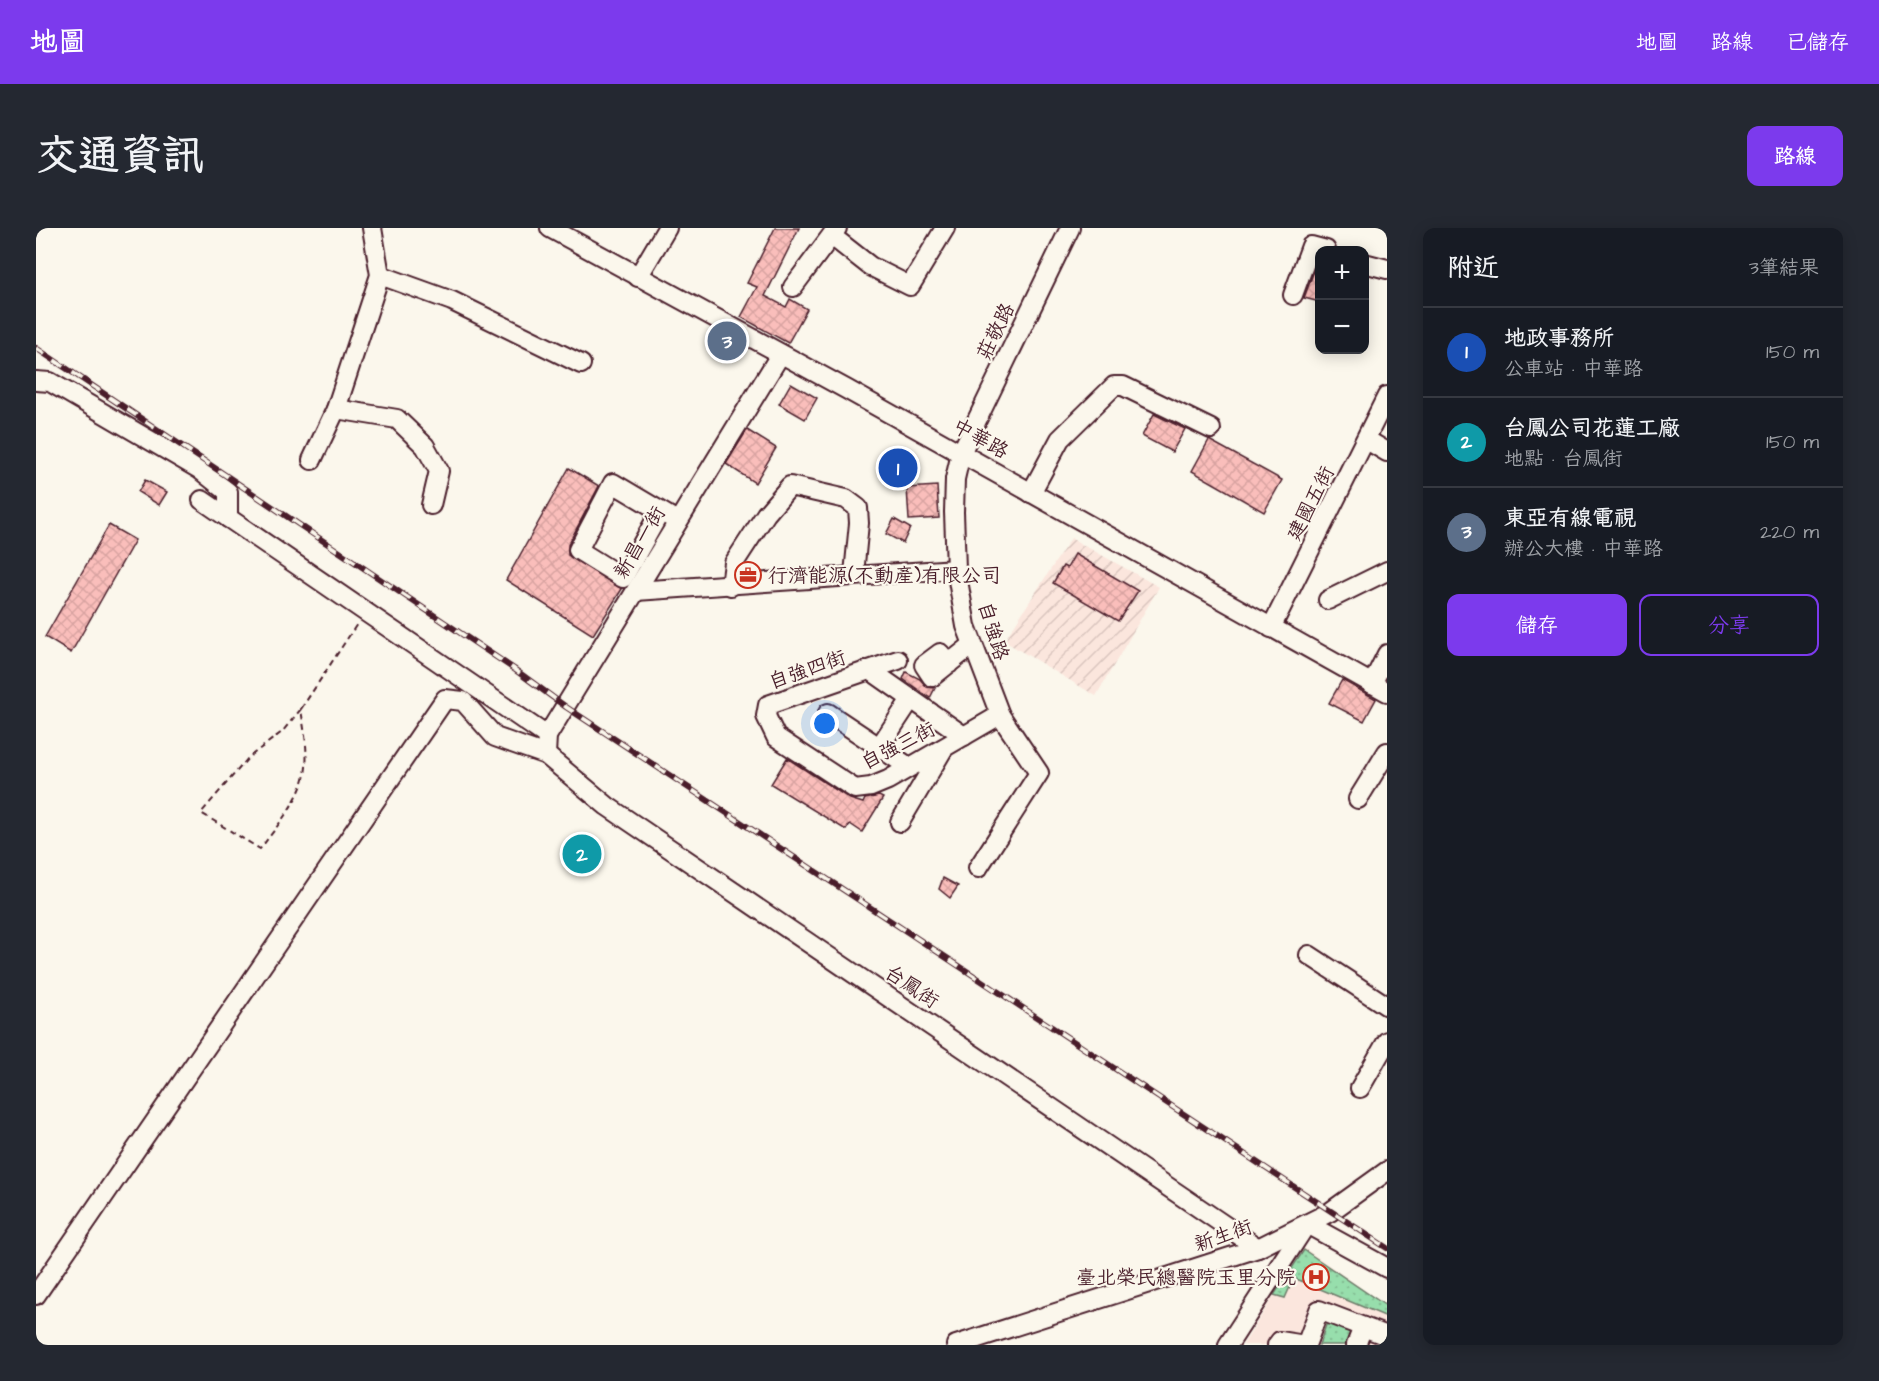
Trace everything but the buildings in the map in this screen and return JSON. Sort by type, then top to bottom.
[{"type":"street","points":[[312,460],[336,409],[380,275],[372,228]]},
{"type":"street","name":"中華路","points":[[550,228],[961,453],[1380,688]]},
{"type":"street","points":[[638,277],[667,228]]},
{"type":"street","points":[[793,287],[835,232],[870,266],[910,286],[945,228]]},
{"type":"street","name":"莊敬路","points":[[961,453],[1070,228]]},
{"type":"street","points":[[1293,294],[1311,246],[1315,247]]},
{"type":"street","points":[[1369,264],[1387,269]]},
{"type":"street","points":[[380,275],[452,301],[580,364]]},
{"type":"street","name":"新昌一街","points":[[546,755],[547,736],[676,521],[780,355]]},
{"type":"street","points":[[36,381],[50,382],[199,468],[228,492],[228,518]]},
{"type":"street","points":[[1031,493],[1060,439],[1114,386],[1123,386],[1212,429]]},
{"type":"street","name":"建國五街","points":[[1271,628],[1387,396]]},
{"type":"street","points":[[336,409],[397,419],[425,446],[439,471],[431,505]]},
{"type":"street","points":[[1367,440],[1387,452]]},
{"type":"street","name":"自強路","points":[[961,453],[955,479],[956,569],[972,645],[1000,714],[1039,773],[978,868]]},
{"type":"street","points":[[660,512],[623,578],[578,550],[613,483],[676,521]]},
{"type":"street","points":[[731,586],[734,563],[766,514],[790,486],[846,499],[858,508],[859,523],[854,574]]},
{"type":"street","points":[[202,500],[547,736]]},
{"type":"street","points":[[636,591],[731,586],[854,574],[956,569]]},
{"type":"street","points":[[1328,600],[1387,571]]},
{"type":"street","points":[[949,664],[972,645]]},
{"type":"street","points":[[1380,688],[1387,654]]},
{"type":"street","name":"自強四街","points":[[766,716],[768,705],[898,660]]},
{"type":"street","name":"自強四街","points":[[870,670],[964,736]]},
{"type":"street","points":[[36,1295],[445,699],[463,701],[495,737],[546,755]]},
{"type":"street","points":[[880,746],[911,699]]},
{"type":"street","points":[[828,712],[909,767]]},
{"type":"street","name":"自強三街","points":[[766,716],[776,737],[855,789],[871,787],[1000,714]]},
{"type":"street","points":[[900,822],[945,747]]},
{"type":"street","points":[[1358,799],[1387,752]]},
{"type":"street","name":"台鳳街","points":[[546,755],[607,806],[1258,1248]]},
{"type":"street","points":[[1310,955],[1387,1006]]},
{"type":"street","points":[[1360,1088],[1387,1041]]},
{"type":"street","name":"新生街","points":[[956,1345],[1258,1248],[1330,1212],[1387,1171]]},
{"type":"street","points":[[1228,1345],[1306,1224],[1387,1268]]},
{"type":"street","points":[[1277,1345],[1280,1341],[1305,1345],[1319,1310],[1387,1336]]},
{"type":"street","points":[[1356,1345],[1363,1327]]},
{"type":"path","points":[[301,709],[307,751],[305,776],[286,814],[260,849],[201,813],[249,757],[282,732],[301,709],[365,612]]},
{"type":"shaded area","points":[[1071,538],[1159,587],[1096,696],[1004,641]]},
{"type":"shaded area","name":"臺北榮民總醫院玉里分院","points":[[1304,1248],[1387,1306],[1387,1345],[1243,1345]]},
{"type":"green space","points":[[1304,1250],[1386,1306],[1387,1317],[1294,1278],[1285,1298],[1274,1295]]},
{"type":"green space","points":[[1335,1323],[1347,1327],[1352,1335],[1348,1345],[1319,1345],[1326,1325]]},
{"type":"railway","points":[[36,348],[514,669],[566,707],[1387,1248]]},
{"type":"place","name":"東亞有線電視","points":[[727,341]]},
{"type":"place","name":"地政事務所","points":[[898,468]]},
{"type":"place","name":"行濟能源(不動產)有限公司","points":[[748,575]]},
{"type":"place","name":"台鳳公司花蓮工廠","points":[[582,854]]},
{"type":"place","name":"臺北榮民總醫院玉里分院","points":[[1316,1277]]}]
